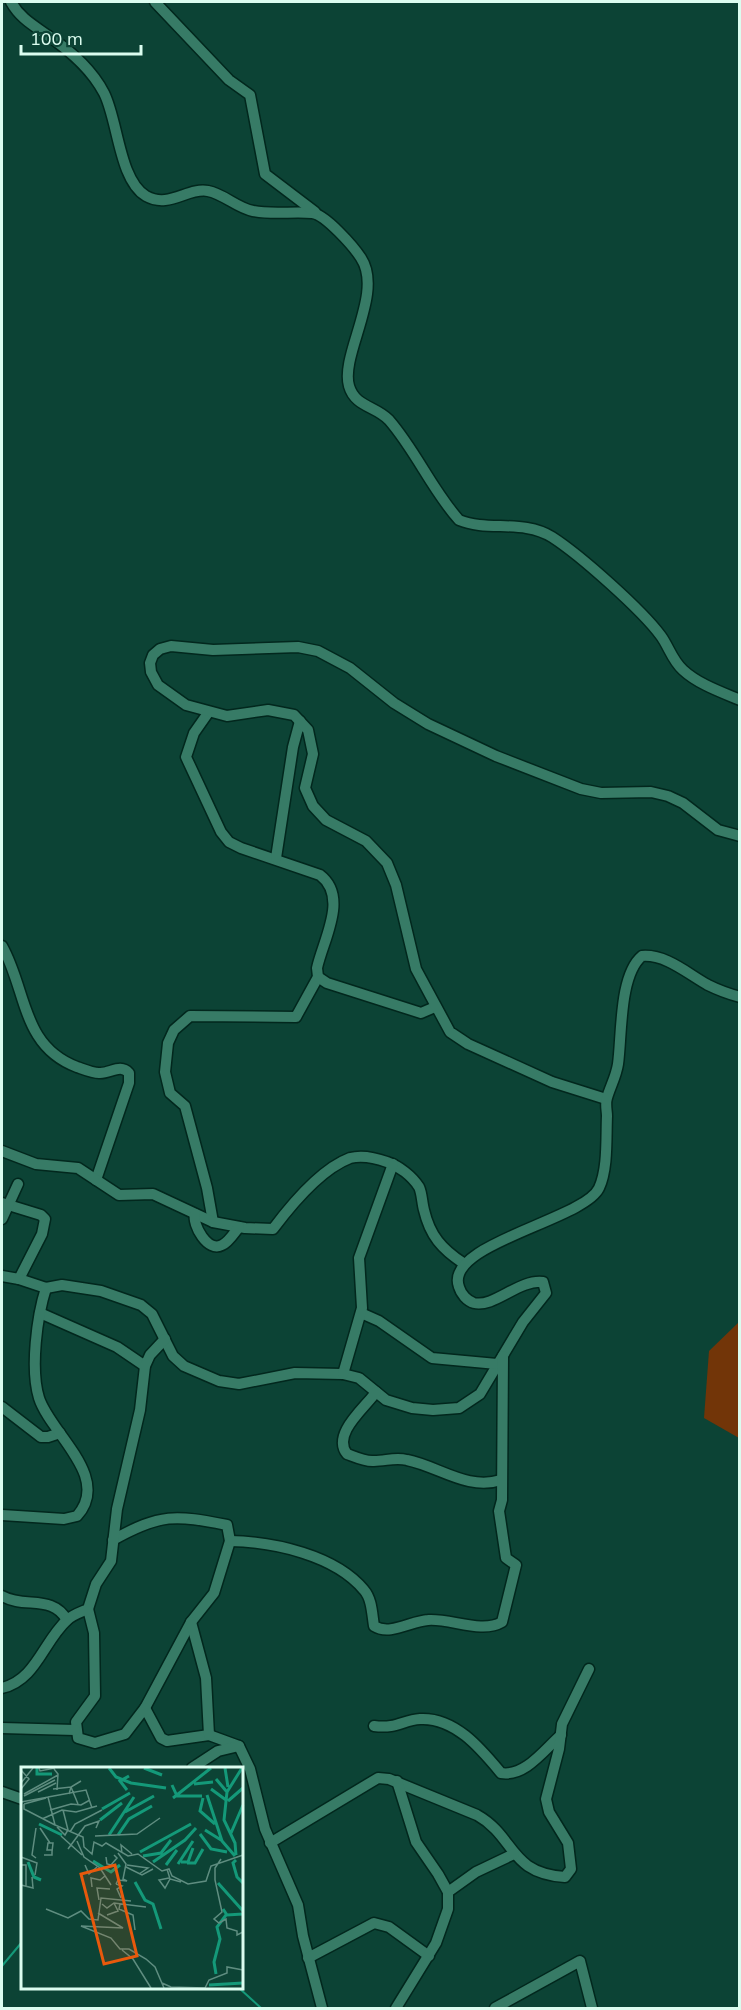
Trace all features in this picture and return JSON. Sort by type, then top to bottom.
[{"type":"street","points":[[11,2],[29,24],[76,57],[104,92],[116,125],[120,148],[139,191],[157,200],[172,199],[206,190],[251,211],[315,213]]},
{"type":"street","points":[[155,2],[229,80],[250,94],[265,174],[333,226],[363,260],[367,279],[365,309],[348,377],[353,395],[361,404],[381,412],[398,431],[448,508],[459,520],[473,526],[511,525],[551,537],[616,591],[661,636],[669,653],[682,670],[697,681],[740,700]]},
{"type":"street","points":[[606,1099],[552,1082],[468,1044],[450,1032],[416,969],[396,885],[387,863],[366,842],[326,820],[314,806],[305,788],[311,768],[312,742],[308,729],[294,715],[268,710],[227,716],[208,713],[172,698],[158,685],[151,672],[150,663],[160,649],[171,646],[213,650],[298,647],[318,651],[350,668],[394,703],[428,724],[496,756],[580,789],[600,793],[651,792],[668,796],[683,803],[718,830],[740,836]]},
{"type":"street","points":[[208,713],[187,749],[186,757],[221,832],[230,842],[320,875],[331,886],[334,897],[333,910],[320,952],[318,977],[307,992],[296,1017],[190,1016],[174,1030],[168,1043],[165,1072],[170,1093],[185,1106],[213,1222]]},
{"type":"street","points":[[276,858],[293,747],[300,721]]},
{"type":"street","points":[[2,946],[34,1032],[44,1046],[75,1066],[100,1073],[118,1068],[129,1073],[129,1083],[96,1180]]},
{"type":"street","points":[[2,1276],[46,1288],[62,1285],[101,1291],[141,1305],[152,1314],[173,1356],[184,1366],[219,1381],[239,1384],[295,1373],[343,1374],[359,1378],[386,1400],[412,1408],[433,1410],[459,1408],[480,1394],[503,1353],[546,1293],[543,1282],[524,1284],[484,1303],[474,1303],[464,1296],[458,1286],[458,1277],[463,1263],[530,1226],[582,1204],[598,1190],[603,1174],[606,1099],[614,1084],[618,1065],[626,984],[642,956],[655,957],[672,964],[707,984],[740,997]]},
{"type":"street","points":[[318,977],[327,983],[421,1013],[435,1007]]},
{"type":"street","points":[[2,1151],[36,1164],[78,1168],[119,1195],[153,1194],[213,1222],[239,1227],[273,1229],[306,1189],[352,1158],[367,1157],[393,1164],[408,1175],[420,1189],[424,1213],[440,1247],[463,1263]]},
{"type":"street","points":[[343,1374],[361,1313],[359,1258],[393,1164]]},
{"type":"street","points":[[2,1219],[5,1205],[18,1184]]},
{"type":"street","points":[[5,1205],[41,1215],[45,1219],[42,1234],[19,1279]]},
{"type":"street","points":[[195,1214],[194,1221],[206,1240],[213,1246],[221,1246],[227,1242],[239,1227]]},
{"type":"street","points":[[2,1515],[64,1519],[77,1516],[82,1510],[88,1488],[80,1463],[39,1397],[36,1355],[40,1313],[46,1288]]},
{"type":"street","points":[[40,1313],[117,1347],[145,1366]]},
{"type":"street","points":[[361,1313],[379,1321],[432,1358],[497,1364]]},
{"type":"street","points":[[113,1540],[160,1518],[180,1518],[227,1525],[230,1542],[214,1593],[191,1622],[145,1708],[125,1734],[95,1743],[78,1738],[75,1730],[76,1722],[95,1696],[94,1633],[88,1609],[96,1584],[111,1561],[113,1540],[117,1509],[140,1410],[145,1366],[150,1355],[165,1339]]},
{"type":"street","points":[[230,1542],[250,1542],[285,1549],[340,1568],[366,1591],[372,1605],[374,1626],[378,1629],[388,1630],[427,1620],[497,1625],[502,1622],[516,1565],[506,1558],[499,1511],[502,1500],[503,1353]]},
{"type":"street","points":[[376,1392],[344,1436],[342,1446],[347,1454],[372,1462],[396,1458],[410,1460],[479,1482],[491,1483],[501,1480]]},
{"type":"street","points":[[2,1407],[41,1437],[60,1433]]},
{"type":"street","points":[[2,1596],[11,1602],[52,1605],[61,1609],[67,1620]]},
{"type":"street","points":[[2,1688],[15,1684],[28,1673],[67,1620],[88,1609]]},
{"type":"street","points":[[191,1622],[206,1678],[209,1735]]},
{"type":"street","points":[[270,1843],[378,1778],[397,1781],[486,1821],[523,1864],[540,1873],[565,1876],[571,1869],[568,1843],[546,1804],[562,1724],[589,1669]]},
{"type":"street","points":[[145,1708],[161,1738],[167,1741],[209,1735],[239,1746],[250,1769],[258,1809],[270,1843],[298,1905],[308,1958],[322,2008]]},
{"type":"street","points":[[374,1726],[403,1725],[418,1719],[450,1725],[483,1750],[501,1773],[509,1774],[524,1769],[561,1735]]},
{"type":"street","points":[[2,1728],[75,1730]]},
{"type":"street","points":[[194,1767],[218,1751],[239,1746]]},
{"type":"street","points":[[396,2008],[429,1956],[448,1909],[448,1892],[416,1842],[397,1781]]},
{"type":"street","points":[[2,1792],[21,1799]]},
{"type":"street","points":[[448,1892],[476,1872],[514,1854]]},
{"type":"street","points":[[308,1958],[374,1923],[389,1927],[429,1956]]},
{"type":"street","points":[[495,2008],[580,1961],[592,2008]]},
{"type":"shaded area","points":[[739,1322],[739,1438],[704,1418],[709,1351]]},
{"type":"waterway","points":[[2,1966],[21,1943]]},
{"type":"waterway","points":[[240,1989],[261,2008]]}]
